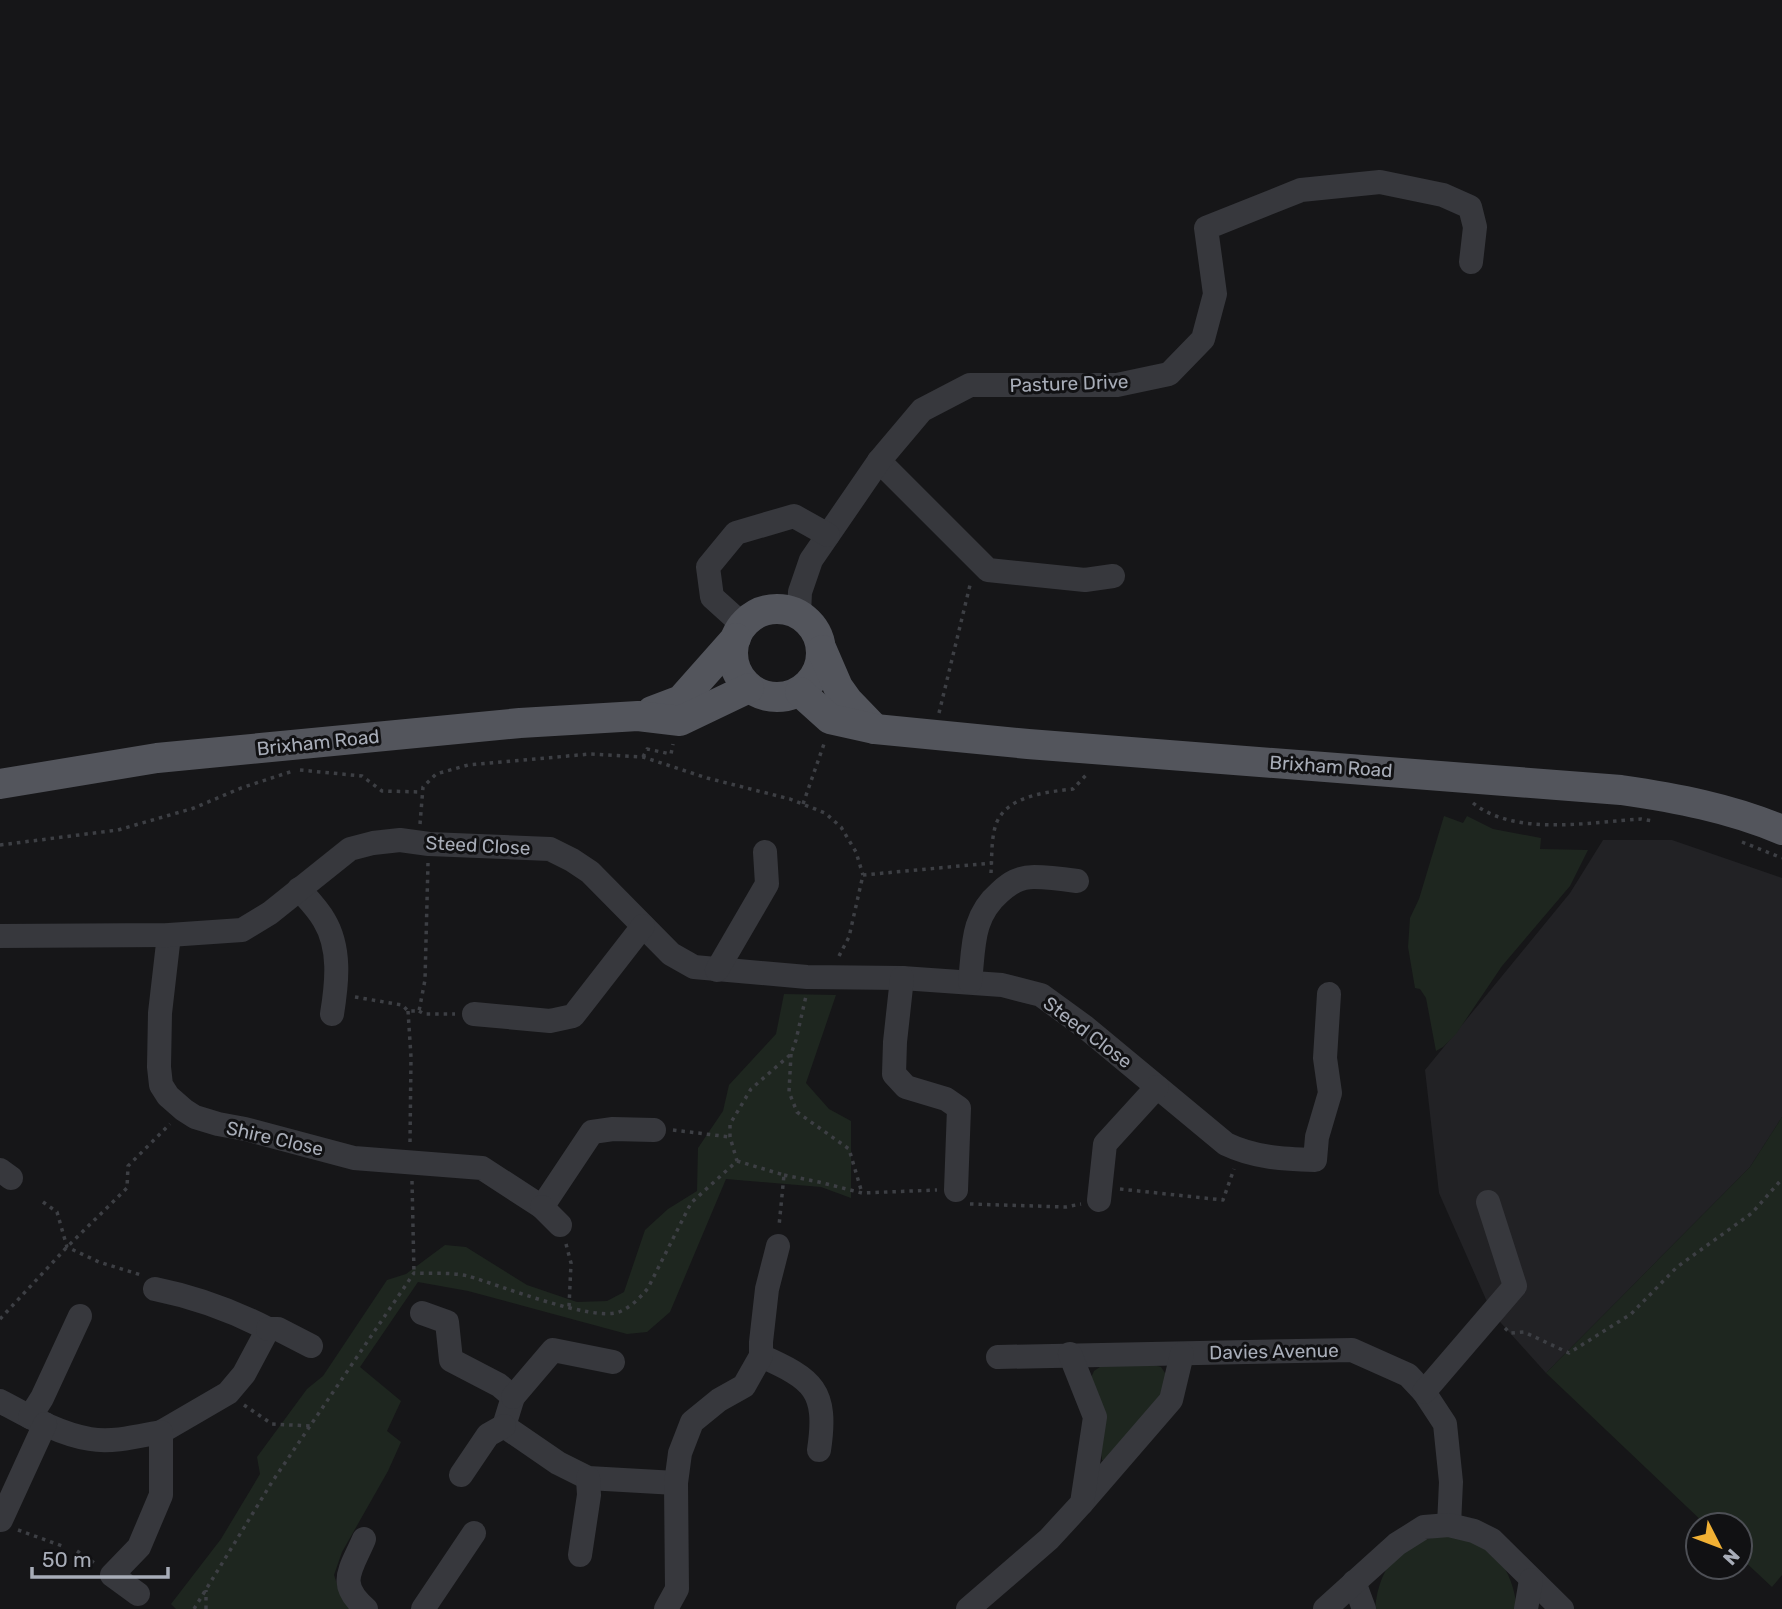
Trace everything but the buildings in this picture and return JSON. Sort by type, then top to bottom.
[{"type":"main road","name":"Brixham Road","points":[[638,716],[681,700],[739,631],[761,612],[793,605]]},
{"type":"main road","points":[[793,605],[815,629],[838,687],[875,729]]},
{"type":"main road","points":[[739,631],[733,659],[741,680],[757,693],[774,698],[800,692],[814,678],[819,669],[822,650]]},
{"type":"main road","name":"Brixham Road","points":[[0,784],[157,758],[520,723],[638,716],[680,721],[749,688]]},
{"type":"main road","name":"Brixham Road","points":[[800,692],[830,719],[875,729],[1621,790],[1685,799],[1759,820],[1782,830]]},
{"type":"street","name":"Pasture Drive","points":[[793,605],[811,560],[879,461],[922,410],[970,385],[1117,385],[1168,374],[1203,339],[1215,294],[1206,228],[1301,190],[1380,182],[1443,195],[1470,207],[1475,227],[1471,262]]},
{"type":"street","points":[[879,461],[988,570],[1085,580],[1113,576]]},
{"type":"street","points":[[739,631],[712,597],[708,567],[736,533],[794,516],[828,535]]},
{"type":"street","name":"Steed Close","points":[[0,936],[169,934],[242,930],[270,913],[350,849],[373,843],[400,840],[429,844],[550,849],[590,873],[614,894],[671,954],[694,967],[818,977],[970,982],[1002,985],[1041,995],[1068,1013],[1226,1144],[1273,1158],[1315,1160],[1317,1137],[1330,1093],[1325,1058],[1329,994]]},
{"type":"street","points":[[717,970],[766,884],[765,852]]},
{"type":"street","points":[[970,982],[977,928],[981,912],[990,900],[1013,881],[1032,877],[1077,881]]},
{"type":"street","points":[[299,889],[324,920],[334,944],[337,971],[333,1004]]},
{"type":"street","points":[[474,1014],[551,1021],[573,1016],[643,926]]},
{"type":"street","name":"Shire Close","points":[[169,934],[160,1013],[159,1067],[161,1085],[168,1096],[184,1110],[195,1117],[218,1124],[354,1157],[482,1168],[542,1207],[560,1225]]},
{"type":"street","points":[[902,978],[894,1074],[906,1087],[946,1099],[959,1108],[956,1189]]},
{"type":"street","points":[[1099,1200],[1105,1144],[1157,1087]]},
{"type":"street","points":[[542,1207],[592,1132],[614,1129],[654,1130]]},
{"type":"street","points":[[1424,1392],[1515,1286],[1488,1202]]},
{"type":"street","points":[[666,1609],[677,1589],[676,1483],[680,1453],[692,1422],[719,1400],[744,1386],[761,1356],[767,1289],[778,1246]]},
{"type":"street","points":[[155,1289],[189,1296],[229,1310],[268,1329],[278,1329],[311,1346]]},
{"type":"street","points":[[422,1313],[447,1322],[451,1360],[499,1385],[513,1397]]},
{"type":"street","points":[[1,1520],[37,1421],[42,1398],[80,1316]]},
{"type":"street","points":[[0,1401],[37,1421],[91,1440],[161,1432],[228,1394],[244,1374],[268,1329]]},
{"type":"street","points":[[461,1475],[488,1436],[504,1426],[513,1397],[553,1350],[613,1362]]},
{"type":"street","name":"Davies Avenue","points":[[998,1357],[1352,1350],[1408,1375],[1424,1392],[1445,1424],[1451,1482],[1449,1525]]},
{"type":"street","points":[[1070,1354],[1095,1417],[1082,1503]]},
{"type":"street","name":"Davies Avenue","points":[[968,1609],[1049,1539],[1171,1400],[1182,1354]]},
{"type":"street","points":[[761,1356],[797,1372],[817,1393],[822,1428],[818,1450]]},
{"type":"street","points":[[504,1426],[558,1463],[588,1478],[676,1483]]},
{"type":"street","points":[[138,1594],[112,1575],[139,1547],[161,1495],[161,1432]]},
{"type":"street","points":[[580,1555],[589,1495],[588,1478]]},
{"type":"street","points":[[1325,1609],[1397,1544],[1424,1527],[1449,1525],[1474,1531],[1492,1540],[1562,1609]]},
{"type":"street","points":[[423,1609],[474,1533]]},
{"type":"street","points":[[364,1539],[348,1578],[351,1596],[366,1609]]},
{"type":"street","points":[[1526,1609],[1531,1580]]},
{"type":"street","points":[[1354,1582],[1364,1609]]},
{"type":"path","points":[[931,735],[943,700],[977,558]]},
{"type":"path","points":[[419,1011],[425,980],[429,844],[419,831],[423,787],[436,774],[468,765],[590,754],[643,757],[706,778],[790,799],[825,813],[841,827],[856,852],[863,875],[849,937],[818,977],[805,1006],[790,1054],[789,1092],[797,1112],[849,1149],[862,1193]]},
{"type":"path","points":[[803,804],[819,763]]},
{"type":"path","points":[[0,845],[118,830],[194,808],[296,769],[362,776],[382,791],[422,792]]},
{"type":"path","points":[[990,900],[992,844],[999,817],[1012,806],[1036,793],[1073,789],[1092,770]]},
{"type":"path","points":[[1470,800],[1498,815],[1530,824],[1655,821]]},
{"type":"path","points":[[1740,841],[1782,858]]},
{"type":"path","points":[[863,875],[992,863]]},
{"type":"path","points":[[333,1004],[401,1005],[408,1011],[424,1014],[474,1014]]},
{"type":"path","points":[[737,1161],[730,1137],[730,1124],[751,1089],[790,1054]]},
{"type":"path","points":[[0,1319],[127,1188],[128,1166],[184,1110]]},
{"type":"path","points":[[654,1130],[730,1137]]},
{"type":"path","points":[[737,1161],[862,1193],[956,1189]]},
{"type":"path","points":[[194,1609],[272,1482],[414,1273],[465,1275],[569,1307],[617,1312],[640,1299],[691,1203],[737,1161]]},
{"type":"path","points":[[778,1246],[784,1175]]},
{"type":"path","points":[[1492,1313],[1510,1333],[1524,1332],[1569,1353],[1631,1314],[1677,1267],[1752,1213],[1782,1179]]},
{"type":"path","points":[[43,1202],[57,1212],[67,1247],[99,1262],[144,1276],[155,1289]]},
{"type":"path","points":[[560,1225],[571,1263],[569,1307]]},
{"type":"path","points":[[228,1394],[272,1424],[310,1426]]},
{"type":"path","points":[[1,1520],[6,1526],[65,1548]]},
{"type":"path","points":[[206,1588],[206,1609]]},
{"type":"shaded area","points":[[1444,816],[1463,823],[1467,816],[1493,829],[1541,838],[1540,849],[1588,850],[1570,886],[1502,966],[1456,1034],[1436,1051],[1426,998],[1420,989],[1415,988],[1408,947],[1410,918],[1419,899]]},
{"type":"shaded area","points":[[1603,840],[1672,840],[1782,878],[1782,1117],[1750,1167],[1546,1373],[1492,1313],[1439,1193],[1425,1070],[1570,893]]},
{"type":"shaded area","points":[[784,994],[836,995],[806,1083],[829,1109],[851,1121],[851,1198],[821,1187],[726,1179],[670,1312],[647,1332],[627,1334],[468,1291],[418,1282],[360,1367],[401,1401],[387,1431],[401,1442],[388,1471],[342,1552],[334,1575],[340,1593],[350,1609],[176,1609],[171,1604],[221,1539],[260,1474],[257,1457],[307,1389],[323,1376],[387,1280],[406,1274],[445,1245],[466,1247],[527,1285],[577,1302],[607,1301],[624,1292],[645,1230],[668,1209],[697,1191],[698,1148],[723,1111],[729,1085],[776,1034]]},
{"type":"shaded area","points":[[1782,1117],[1782,1575],[1772,1587],[1754,1570],[1754,1511],[1691,1511],[1546,1373],[1750,1167]]},
{"type":"shaded area","points":[[1103,1365],[1154,1365],[1161,1367],[1167,1376],[1164,1391],[1108,1462],[1102,1460],[1091,1378],[1094,1371]]},
{"type":"shaded area","points":[[1452,1535],[1479,1544],[1498,1560],[1511,1581],[1517,1609],[1375,1609],[1382,1578],[1397,1556],[1421,1541]]}]
